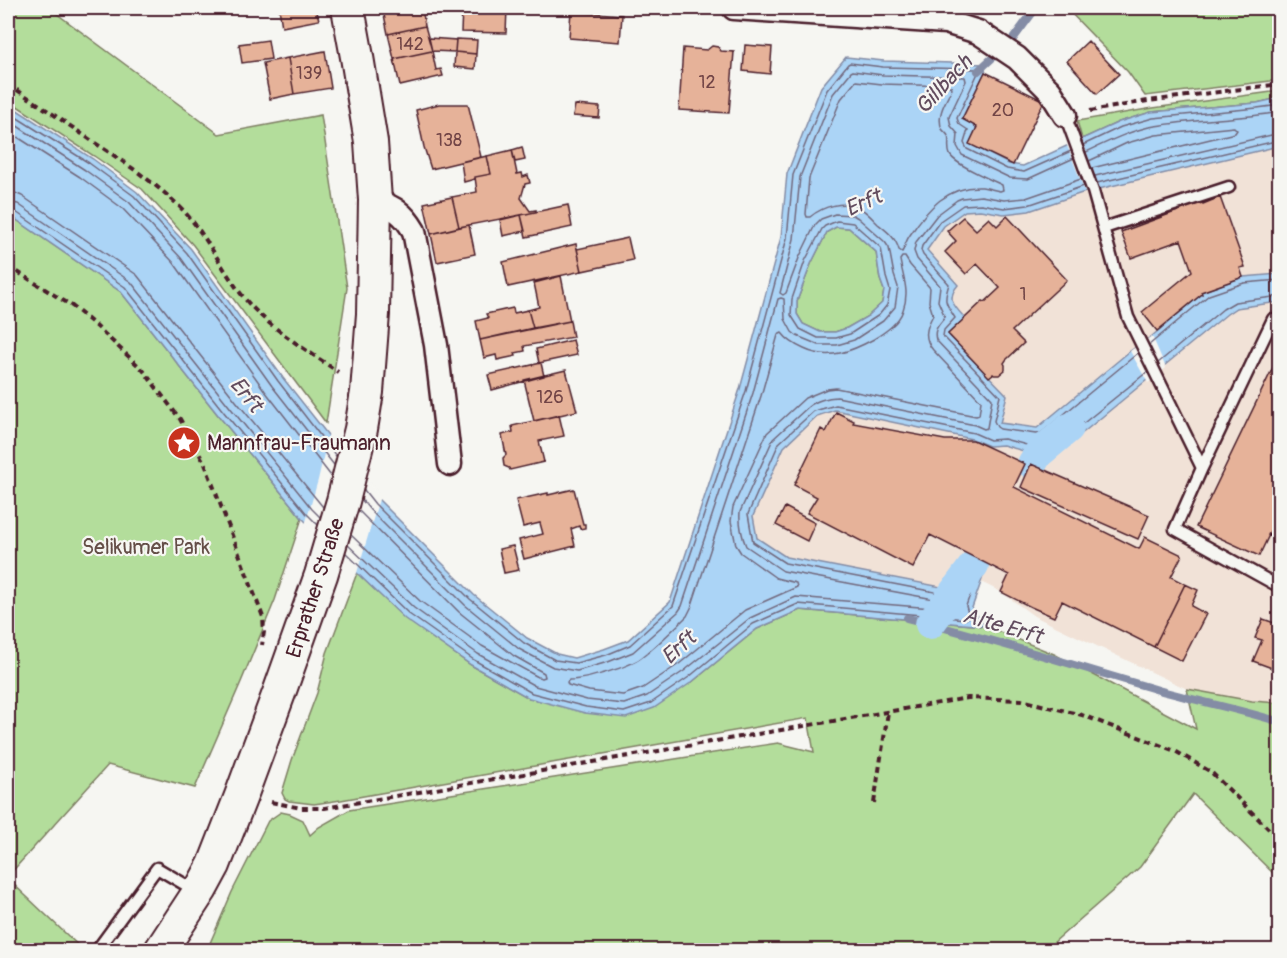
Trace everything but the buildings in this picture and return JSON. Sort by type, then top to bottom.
[{"type":"main road","name":"Erprather Straße","points":[[161,951],[199,893],[214,865],[241,796],[321,575],[361,429],[367,392],[373,314],[375,200],[371,142],[348,8]]},
{"type":"street","points":[[734,8],[949,15],[1017,58],[1050,91],[1065,115]]},
{"type":"street","points":[[375,200],[398,210],[414,231],[436,345],[450,464]]},
{"type":"lane","points":[[1065,115],[1093,191],[1128,317],[1202,468]]},
{"type":"lane","points":[[1104,228],[1229,187]]},
{"type":"lane","points":[[1280,319],[1273,319],[1175,529],[1280,587]]},
{"type":"lane","points":[[99,946],[157,868],[199,893]]},
{"type":"path","points":[[8,84],[162,191],[193,222],[244,297],[264,318],[367,392]]},
{"type":"path","points":[[1065,115],[1148,101],[1280,84]]},
{"type":"path","points":[[8,266],[72,306],[95,325],[143,370],[180,419],[209,473],[263,617],[264,632],[260,653]]},
{"type":"path","points":[[241,796],[301,808],[325,808],[968,698],[1021,700],[1082,715],[1175,752],[1211,772],[1280,840]]},
{"type":"path","points":[[874,803],[888,712]]},
{"type":"shaded area","points":[[1279,146],[1279,703],[1252,701],[1187,689],[1034,616],[1001,592],[981,582],[985,571],[964,561],[941,587],[786,557],[757,538],[753,516],[784,447],[817,416],[835,410],[972,439],[990,446],[1007,395],[948,334],[954,307],[951,299],[958,285],[927,250],[944,226],[965,211],[980,210],[995,213],[1029,211],[1082,193]]},
{"type":"green space","points":[[8,8],[49,8],[219,134],[321,115],[347,288],[326,423],[193,245],[142,189],[8,100]]},
{"type":"green space","points":[[1066,8],[1279,8],[1279,80],[1145,96],[1128,72]]},
{"type":"green space","points":[[1279,91],[1279,98],[1257,103],[1151,112],[1119,122],[1082,139],[1077,121],[1153,108]]},
{"type":"green space","name":"Selikumer Park","points":[[8,214],[121,292],[302,518],[275,600],[195,788],[108,765],[8,876]]},
{"type":"green space","points":[[836,227],[849,228],[876,252],[884,290],[882,303],[868,316],[835,332],[820,332],[803,324],[797,314],[797,301],[811,264],[827,232]]},
{"type":"green space","points":[[357,573],[406,619],[471,665],[529,698],[692,682],[757,629],[800,610],[985,626],[1054,654],[1196,729],[1187,689],[1252,701],[1279,703],[1279,879],[1193,794],[1140,867],[1045,950],[207,950],[232,892],[268,821],[281,812],[303,820],[310,835],[319,827],[349,810],[778,743],[814,752],[808,718],[341,800],[314,804],[289,801],[282,793],[317,693],[327,653]]},
{"type":"green space","points":[[8,879],[83,950],[8,950]]},
{"type":"water","name":"Erft","points":[[846,57],[884,61],[986,64],[985,72],[962,119],[977,127],[970,144],[1009,164],[1023,166],[1119,122],[1151,112],[1257,103],[1279,98],[1279,146],[1082,193],[1029,211],[1004,214],[980,210],[965,211],[944,226],[927,250],[958,285],[952,298],[955,306],[965,318],[948,334],[1007,395],[1000,423],[1037,428],[1130,351],[1152,336],[1202,294],[1201,292],[1243,277],[1279,274],[1279,302],[1236,308],[1227,314],[1051,459],[1003,445],[989,446],[972,439],[835,410],[817,416],[784,447],[753,516],[757,538],[786,557],[941,587],[963,561],[985,571],[972,608],[985,626],[800,610],[757,629],[692,682],[654,708],[626,718],[585,713],[529,698],[471,665],[405,619],[302,518],[121,292],[8,214],[8,104],[93,159],[137,192],[191,249],[283,378],[379,500],[474,595],[527,638],[557,654],[574,658],[628,640],[670,602],[740,389],[781,237],[787,174],[821,87]],"holes":[[[836,227],[849,228],[876,252],[884,290],[882,303],[868,316],[847,328],[835,332],[820,332],[803,324],[797,314],[797,301],[811,264],[827,232]]]},
{"type":"pier","points":[[1081,136],[1100,189],[1085,192],[1066,143]]},
{"type":"pier","points":[[1152,336],[1166,368],[1148,383],[1130,351]]},
{"type":"pier","points":[[329,432],[380,496],[356,576],[305,525]]},
{"type":"waterway","name":"Gillbach","points":[[978,71],[1013,39],[1036,8]]},
{"type":"waterway","points":[[1032,464],[1038,454],[1069,428]]},
{"type":"waterway","points":[[930,624],[974,565]]},
{"type":"waterway","name":"Alte Erft","points":[[907,618],[1280,722]]},
{"type":"place","name":"Mannfrau-Fraumann","points":[[184,443]]}]
